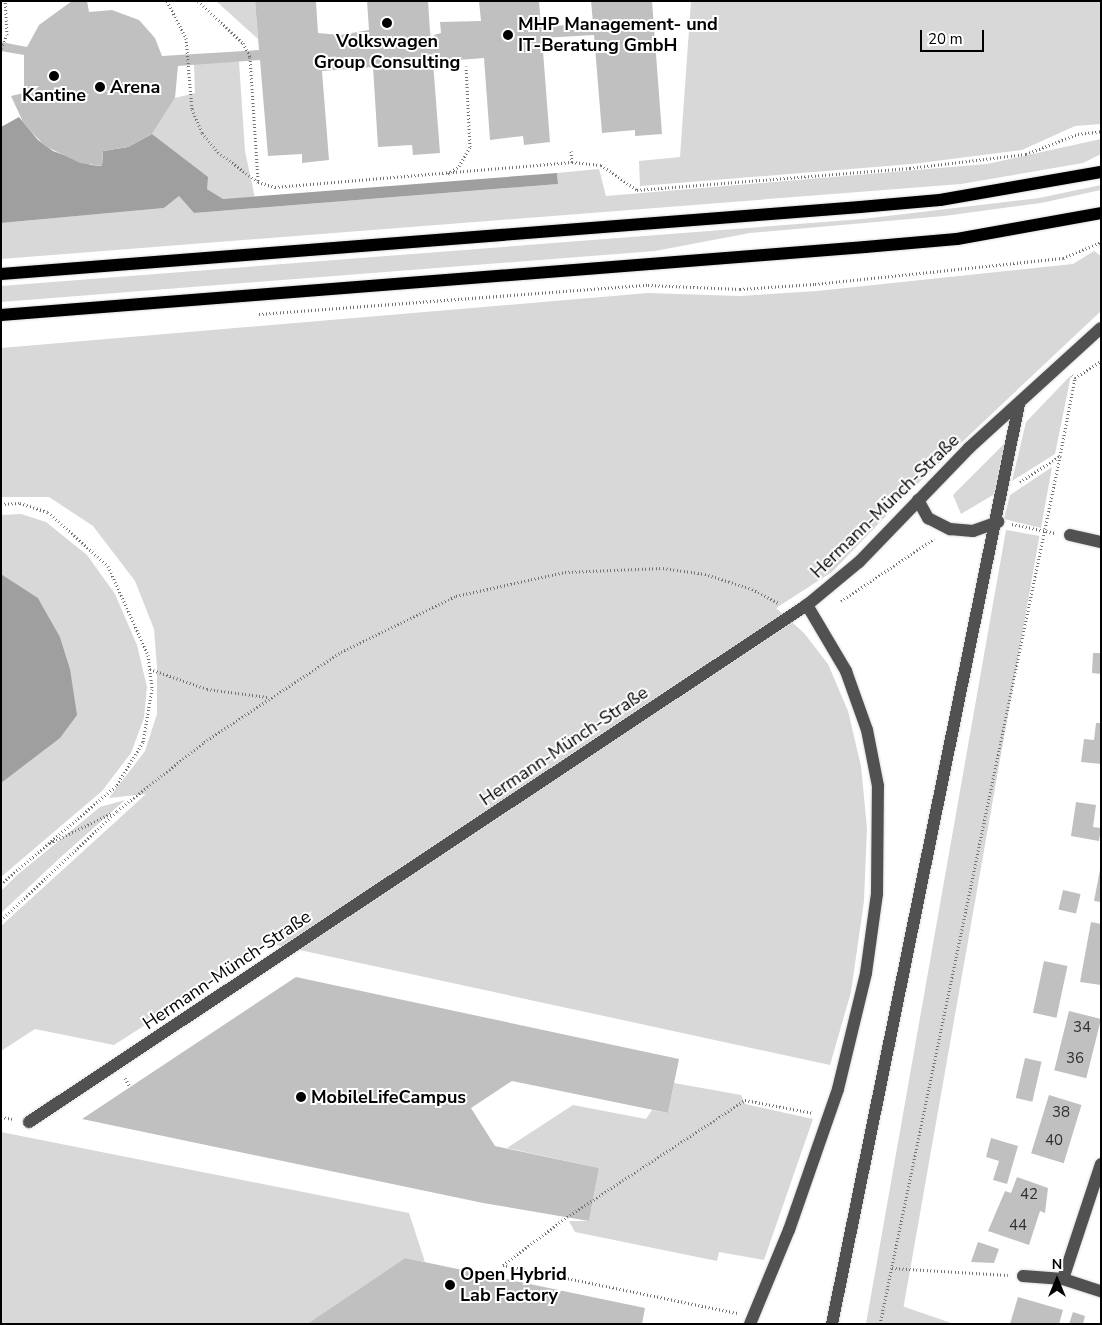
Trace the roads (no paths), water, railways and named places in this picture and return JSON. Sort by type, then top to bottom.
[{"type":"main road","points":[[1,274],[940,200],[1101,172]]},
{"type":"main road","points":[[1,315],[865,248],[957,239],[1101,213]]},
{"type":"street","name":"Hermann-Münch-Straße","points":[[29,1122],[806,605],[859,562],[918,500],[1019,404],[1059,363],[1101,328]]},
{"type":"street","name":"Hermann-Münch-Straße","points":[[1078,348],[1101,341]]},
{"type":"street","points":[[832,1324],[998,522],[1019,404]]},
{"type":"street","points":[[918,500],[928,518],[950,529],[974,531],[998,522]]},
{"type":"street","points":[[1070,535],[1101,542]]},
{"type":"street","points":[[750,1324],[792,1222],[838,1089],[866,973],[878,886],[878,786],[868,730],[846,671],[806,605]]},
{"type":"street","points":[[1063,1279],[1101,1164]]},
{"type":"street","points":[[1023,1276],[1063,1279],[1101,1291]]},
{"type":"place","name":"Volkswagen Group Consulting","points":[[387,23]]},
{"type":"place","name":"MHP Management- und IT-Beratung GmbH","points":[[508,35]]},
{"type":"place","name":"Kantine","points":[[54,76]]},
{"type":"place","name":"Arena","points":[[100,87]]},
{"type":"place","name":"MobileLifeCampus","points":[[301,1097]]},
{"type":"place","name":"Open Hybrid Lab Factory","points":[[450,1285]]}]
